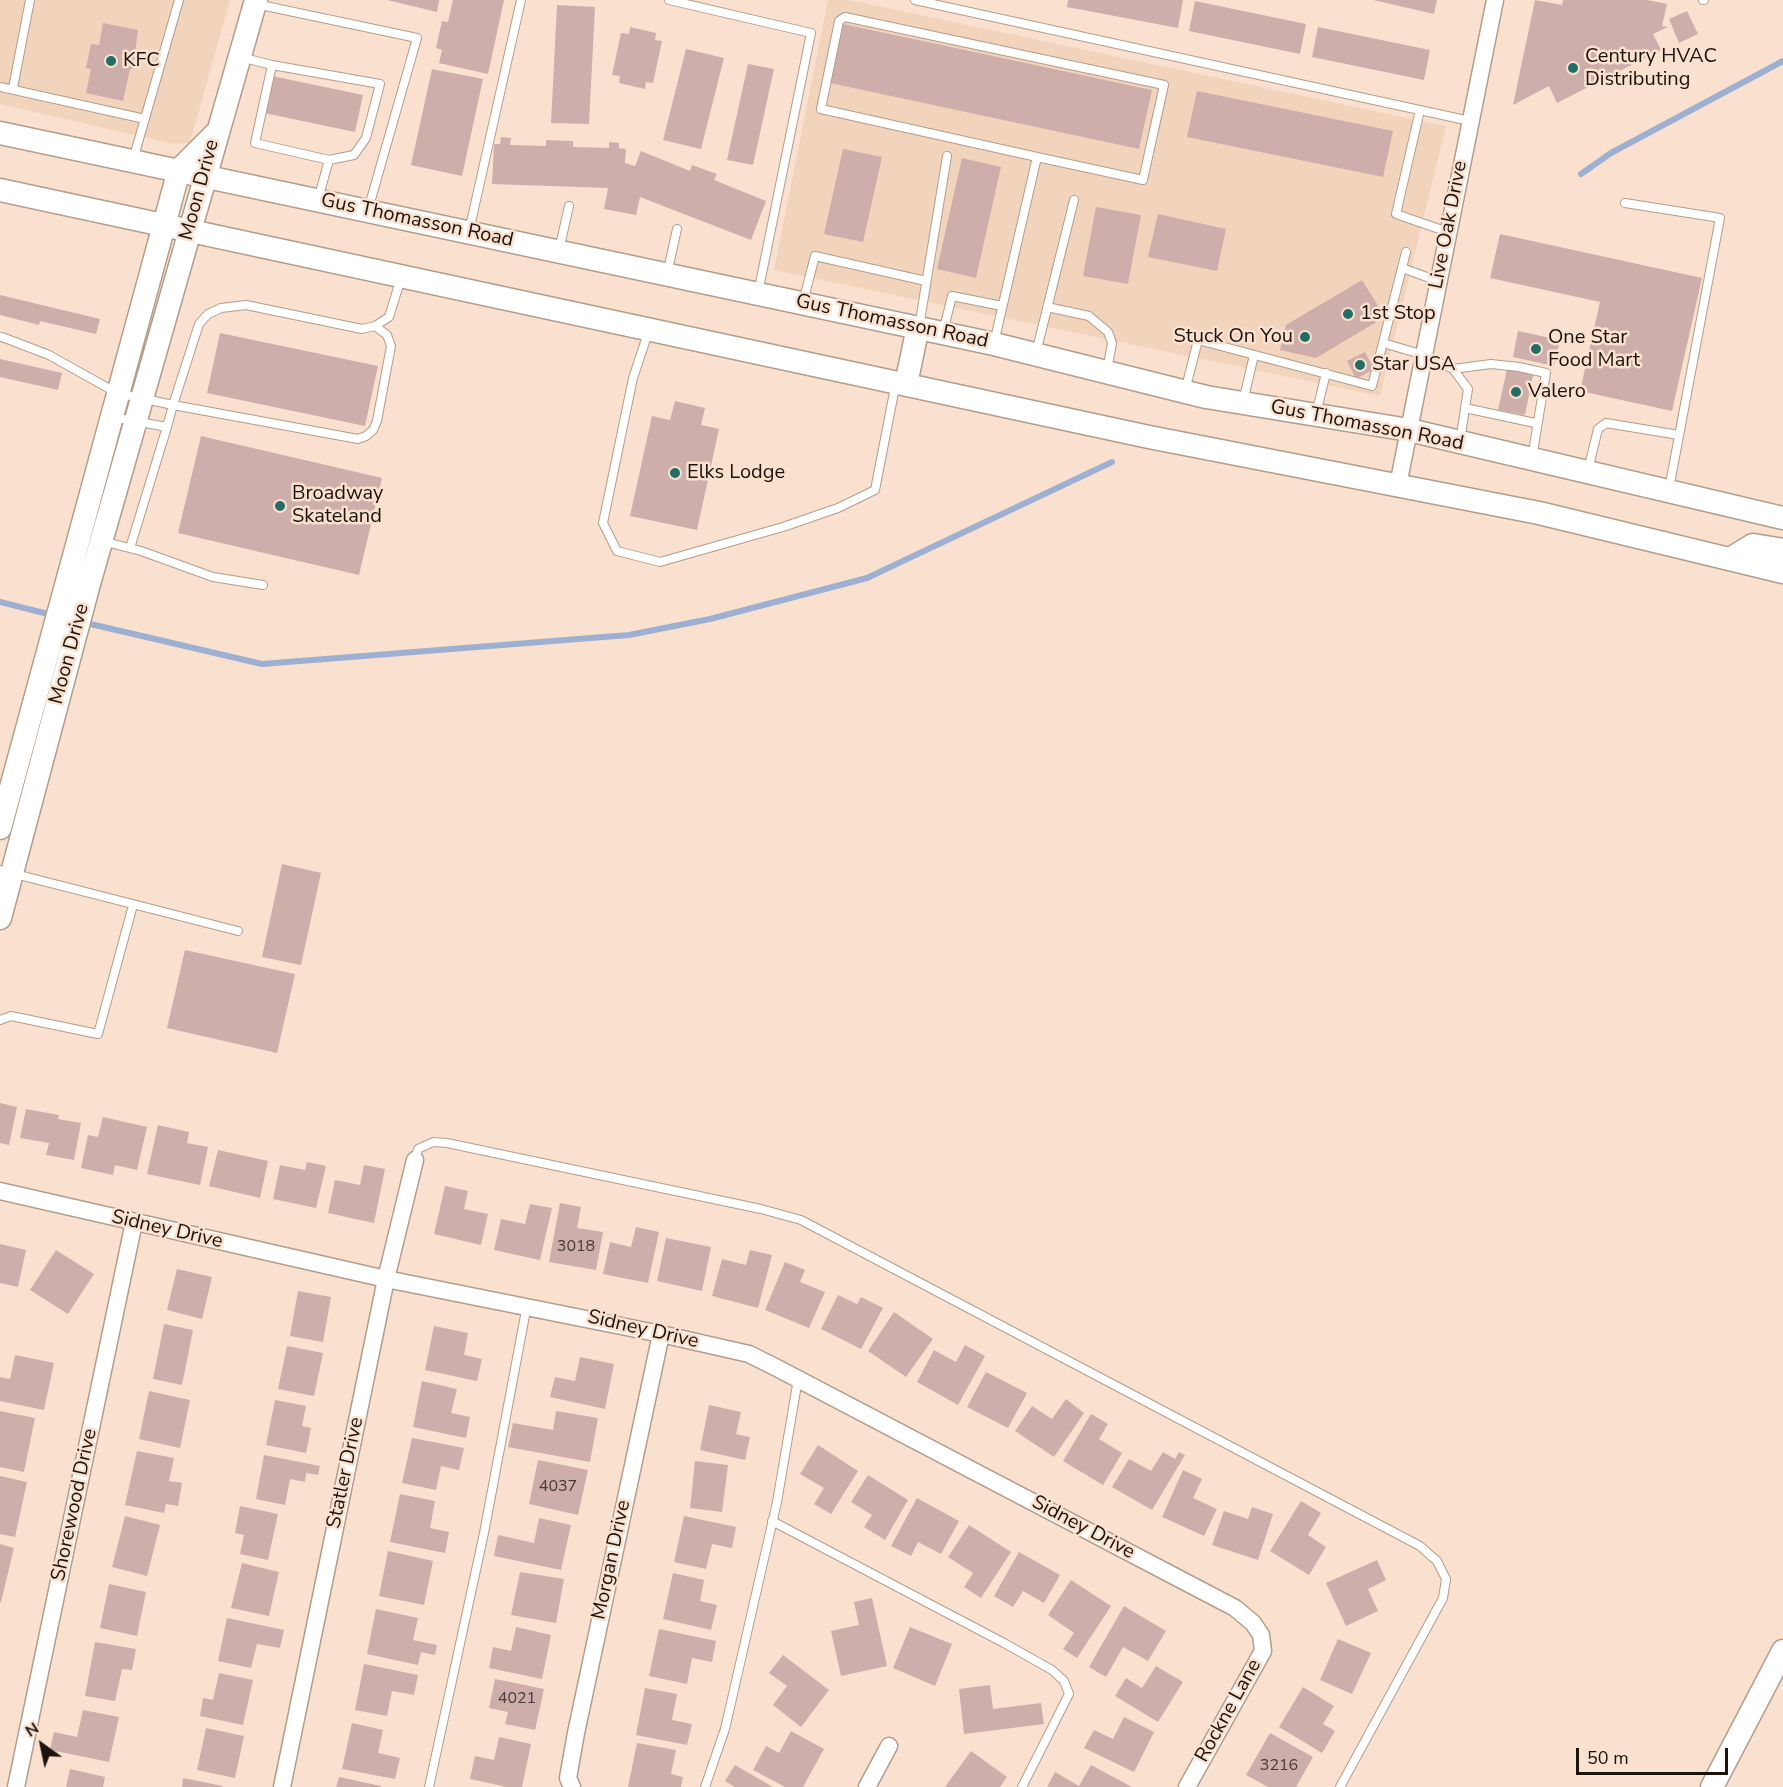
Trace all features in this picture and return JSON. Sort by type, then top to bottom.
[{"type":"main road","points":[[218,131],[255,2]]},
{"type":"main road","name":"Moon Drive","points":[[0,918],[6,871],[89,584],[90,538],[110,417],[163,224],[179,170],[218,131]]},
{"type":"main road","name":"Moon Drive","points":[[0,828],[67,578],[90,538],[135,421],[218,131]]},
{"type":"main road","name":"Gus Thomasson Road","points":[[0,133],[918,327],[1185,391],[1242,403],[1409,430],[1668,493],[1783,518]]},
{"type":"main road","points":[[0,190],[1149,437],[1539,513],[1783,572]]},
{"type":"main road","points":[[901,383],[918,327]]},
{"type":"main road","points":[[1730,559],[1753,545],[1783,550]]},
{"type":"main road","points":[[1712,1787],[1783,1651]]},
{"type":"street","name":"Live Oak Drive","points":[[1398,485],[1495,0]]},
{"type":"street","name":"Statler Drive","points":[[282,1787],[387,1279],[416,1160]]},
{"type":"street","name":"Sidney Drive","points":[[0,1191],[387,1279],[527,1305],[749,1354],[1235,1608]]},
{"type":"street","name":"Shorewood Drive","points":[[16,1787],[134,1222]]},
{"type":"street","name":"Morgan Drive","points":[[572,1787],[568,1778],[576,1732],[661,1334]]},
{"type":"street","name":"Rockne Lane","points":[[1187,1787],[1263,1651],[1261,1635],[1253,1623],[1235,1608]]},
{"type":"street","points":[[867,1787],[889,1746]]},
{"type":"lane","points":[[13,88],[30,0]]},
{"type":"lane","points":[[133,160],[179,0]]},
{"type":"lane","points":[[469,232],[521,0]]},
{"type":"lane","points":[[669,0],[811,33],[758,293]]},
{"type":"lane","points":[[915,0],[1470,121]]},
{"type":"lane","points":[[255,2],[417,38],[368,211]]},
{"type":"lane","points":[[845,17],[1164,85],[1143,180],[1037,157],[821,109],[839,21],[845,17]]},
{"type":"lane","points":[[240,57],[380,84],[366,138],[354,155],[329,160],[255,143],[272,64]]},
{"type":"lane","points":[[0,87],[13,88],[144,119]]},
{"type":"lane","points":[[1420,110],[1395,214],[1448,232]]},
{"type":"lane","points":[[918,327],[947,156]]},
{"type":"lane","points":[[994,344],[1037,157]]},
{"type":"lane","points":[[318,200],[329,160]]},
{"type":"lane","points":[[1036,354],[1074,200]]},
{"type":"lane","points":[[1625,203],[1720,218],[1668,493]]},
{"type":"lane","points":[[559,251],[569,206]]},
{"type":"lane","points":[[667,274],[677,229]]},
{"type":"lane","points":[[1185,391],[1198,340],[1372,386],[1406,252]]},
{"type":"lane","points":[[803,303],[815,256],[926,281]]},
{"type":"lane","points":[[1402,268],[1438,281]]},
{"type":"lane","points":[[130,548],[199,324],[208,314],[222,308],[246,305],[362,329],[375,326],[389,317],[401,276]]},
{"type":"lane","points":[[943,333],[952,296],[1002,306]]},
{"type":"lane","points":[[1047,307],[1089,316],[1108,332],[1112,343],[1107,371]]},
{"type":"lane","points":[[2,337],[49,355],[117,393],[358,439],[373,430],[377,421],[391,346],[387,335],[375,326]]},
{"type":"lane","points":[[649,329],[633,378],[603,523],[617,551],[660,562],[783,527],[838,508],[875,489],[901,383]]},
{"type":"lane","points":[[1383,343],[1424,355],[1453,369],[1467,389],[1460,442]]},
{"type":"lane","points":[[1242,403],[1254,355]]},
{"type":"lane","points":[[1453,369],[1491,364],[1546,373],[1535,423],[1531,460]]},
{"type":"lane","points":[[1316,415],[1326,373]]},
{"type":"lane","points":[[1465,408],[1535,423]]},
{"type":"lane","points":[[110,417],[167,427]]},
{"type":"lane","points":[[1587,473],[1598,429],[1606,423],[1679,435]]},
{"type":"lane","points":[[90,538],[130,548],[213,577],[263,585]]},
{"type":"lane","points":[[6,871],[238,931]]},
{"type":"lane","points":[[0,1020],[11,1016],[98,1034],[133,905]]},
{"type":"lane","points":[[416,1160],[418,1149],[433,1142],[447,1143],[761,1209],[801,1220],[1420,1546],[1437,1561],[1446,1579],[1443,1598],[1340,1787]]},
{"type":"lane","points":[[429,1787],[470,1599],[527,1305]]},
{"type":"lane","points":[[705,1787],[725,1729],[772,1521],[798,1378]]},
{"type":"lane","points":[[772,1521],[1004,1643],[1052,1670],[1064,1681],[1068,1694],[1065,1703],[1022,1787]]},
{"type":"shaded area","points":[[0,0],[230,0],[190,143],[173,144],[0,104]]},
{"type":"shaded area","points":[[828,0],[849,0],[1446,126],[1380,396],[774,270]]},
{"type":"building","points":[[387,0],[439,0],[437,12]]},
{"type":"building","points":[[453,0],[504,0],[488,74],[439,63],[442,50],[436,48],[442,21],[448,22]]},
{"type":"building","points":[[1068,0],[1183,0],[1178,28],[1067,7]]},
{"type":"building","points":[[1373,0],[1437,0],[1434,14]]},
{"type":"building","name":"Century HVAC Distributing","points":[[1535,0],[1562,5],[1563,0],[1647,0],[1667,4],[1662,26],[1668,27],[1653,34],[1661,50],[1557,103],[1549,86],[1513,105]]},
{"type":"building","points":[[1195,1],[1306,24],[1300,54],[1189,31]]},
{"type":"building","points":[[557,5],[595,7],[589,124],[551,123]]},
{"type":"building","points":[[1687,11],[1698,34],[1679,43],[1669,19]]},
{"type":"building","name":"KFC","points":[[103,23],[138,30],[133,69],[130,69],[123,101],[86,93],[91,69],[86,68],[91,44],[99,45]]},
{"type":"building","points":[[843,24],[1152,90],[1139,149],[830,83]]},
{"type":"building","points":[[630,27],[656,33],[655,40],[662,41],[653,83],[646,82],[645,89],[619,83],[620,76],[612,75],[621,33],[629,34]]},
{"type":"building","points":[[1318,27],[1430,50],[1424,80],[1312,57]]},
{"type":"building","points":[[686,49],[724,58],[701,149],[663,140]]},
{"type":"building","points":[[748,64],[774,69],[753,165],[727,160]]},
{"type":"building","points":[[432,69],[483,79],[462,176],[411,165]]},
{"type":"building","points":[[272,76],[363,95],[355,132],[264,113]]},
{"type":"building","points":[[1197,91],[1393,131],[1383,177],[1187,137]]},
{"type":"building","points":[[501,137],[511,138],[510,145],[546,146],[546,140],[573,141],[573,147],[609,148],[609,142],[619,143],[619,148],[626,149],[625,163],[635,166],[641,151],[690,171],[692,165],[717,174],[714,180],[766,201],[751,240],[640,197],[636,215],[604,209],[608,188],[492,184],[494,144],[500,144]]},
{"type":"building","points":[[843,149],[882,157],[863,242],[824,234]]},
{"type":"building","points":[[962,158],[1001,167],[976,278],[937,269]]},
{"type":"building","points":[[1096,207],[1141,215],[1128,284],[1083,276]]},
{"type":"building","points":[[1158,214],[1226,229],[1217,271],[1148,257]]},
{"type":"building","points":[[1500,234],[1702,278],[1672,411],[1580,391],[1600,302],[1490,278]]},
{"type":"building","name":"1st Stop","points":[[1362,280],[1385,317],[1316,358],[1280,350],[1286,325]]},
{"type":"building","points":[[0,295],[100,319],[96,334],[40,321],[39,325],[0,315]]},
{"type":"building","name":"One Star Food Mart","points":[[1518,331],[1560,340],[1554,366],[1513,357]]},
{"type":"building","points":[[220,333],[378,366],[365,426],[207,393]]},
{"type":"building","name":"Star USA","points":[[1365,352],[1374,369],[1356,379],[1347,361]]},
{"type":"building","points":[[0,359],[62,373],[58,390],[0,377]]},
{"type":"building","name":"Valero","points":[[1507,369],[1533,375],[1525,415],[1498,410]]},
{"type":"building","name":"Elks Lodge","points":[[675,401],[705,408],[701,425],[719,429],[697,530],[630,516],[652,416],[670,420]]},
{"type":"building","name":"Broadway Skateland","points":[[201,436],[382,478],[359,575],[178,533]]},
{"type":"building","points":[[282,864],[321,873],[301,965],[262,957]]},
{"type":"building","points":[[185,950],[295,974],[277,1053],[167,1028]]},
{"type":"building","points":[[0,1103],[17,1107],[9,1145],[0,1143]]},
{"type":"building","points":[[26,1109],[59,1115],[58,1119],[81,1123],[74,1160],[46,1155],[49,1143],[20,1138]]},
{"type":"building","points":[[103,1117],[147,1127],[137,1170],[115,1165],[113,1175],[81,1168],[88,1135],[98,1137]]},
{"type":"building","points":[[158,1125],[189,1132],[187,1143],[208,1147],[200,1185],[147,1174]]},
{"type":"building","points":[[218,1150],[268,1161],[260,1198],[209,1186]]},
{"type":"building","points":[[307,1162],[326,1166],[316,1208],[273,1199],[280,1165],[305,1170]]},
{"type":"building","points":[[364,1165],[385,1169],[374,1223],[328,1213],[335,1180],[360,1185]]},
{"type":"building","points":[[445,1186],[468,1191],[464,1209],[488,1214],[481,1245],[434,1234]]},
{"type":"building","points":[[560,1203],[581,1207],[577,1228],[603,1232],[596,1270],[549,1262]]},
{"type":"building","points":[[530,1204],[552,1208],[540,1260],[494,1250],[501,1219],[525,1224]]},
{"type":"building","points":[[636,1227],[659,1232],[648,1283],[603,1274],[610,1242],[631,1247]]},
{"type":"building","points":[[666,1238],[711,1247],[702,1291],[657,1281]]},
{"type":"building","points":[[0,1244],[26,1250],[18,1287],[0,1283]]},
{"type":"building","points":[[56,1250],[94,1274],[68,1314],[30,1290]]},
{"type":"building","points":[[750,1250],[772,1255],[758,1308],[712,1296],[722,1259],[746,1265]]},
{"type":"building","points":[[785,1262],[805,1270],[800,1282],[825,1292],[809,1328],[765,1310]]},
{"type":"building","points":[[177,1269],[212,1277],[202,1319],[167,1310]]},
{"type":"building","points":[[298,1291],[331,1297],[323,1342],[290,1336]]},
{"type":"building","points":[[838,1295],[857,1304],[861,1297],[883,1308],[861,1349],[821,1329]]},
{"type":"building","points":[[894,1312],[933,1339],[906,1377],[868,1351]]},
{"type":"building","points":[[164,1324],[193,1330],[182,1385],[153,1379]]},
{"type":"building","points":[[434,1326],[468,1333],[464,1355],[482,1359],[477,1381],[425,1370]]},
{"type":"building","points":[[965,1345],[985,1356],[958,1405],[917,1382],[934,1350],[956,1362]]},
{"type":"building","points":[[287,1346],[323,1353],[314,1396],[278,1389]]},
{"type":"building","points":[[15,1355],[54,1363],[44,1410],[0,1401],[0,1377],[10,1379]]},
{"type":"building","points":[[580,1357],[614,1364],[605,1409],[550,1397],[555,1377],[575,1381]]},
{"type":"building","points":[[986,1372],[1027,1393],[1008,1428],[967,1407]]},
{"type":"building","points":[[422,1381],[457,1389],[451,1413],[470,1417],[466,1438],[413,1427]]},
{"type":"building","points":[[149,1391],[190,1400],[180,1448],[139,1439]]},
{"type":"building","points":[[1066,1399],[1084,1413],[1054,1457],[1015,1431],[1032,1406],[1052,1419]]},
{"type":"building","points":[[275,1400],[306,1406],[302,1426],[311,1428],[306,1453],[266,1445]]},
{"type":"building","points":[[709,1405],[741,1412],[736,1434],[750,1437],[745,1460],[700,1450]]},
{"type":"building","points":[[0,1411],[35,1418],[24,1472],[0,1467]]},
{"type":"building","points":[[556,1411],[598,1418],[590,1462],[508,1447],[513,1423],[553,1430]]},
{"type":"building","points":[[1091,1414],[1108,1424],[1099,1439],[1122,1453],[1103,1485],[1063,1461]]},
{"type":"building","points":[[412,1438],[464,1448],[459,1470],[441,1466],[436,1490],[402,1483]]},
{"type":"building","points":[[818,1445],[858,1471],[831,1514],[814,1504],[824,1488],[800,1474]]},
{"type":"building","points":[[137,1451],[174,1458],[169,1481],[182,1483],[178,1506],[166,1504],[164,1513],[125,1505]]},
{"type":"building","points":[[1163,1452],[1175,1459],[1179,1452],[1185,1455],[1152,1510],[1112,1487],[1129,1459],[1151,1471]]},
{"type":"building","points":[[264,1455],[320,1466],[318,1475],[306,1473],[305,1482],[290,1479],[285,1505],[256,1499]]},
{"type":"building","points":[[538,1460],[588,1470],[578,1515],[529,1504]]},
{"type":"building","points":[[695,1461],[728,1465],[722,1512],[690,1508]]},
{"type":"building","points":[[1183,1470],[1202,1479],[1193,1498],[1217,1509],[1204,1536],[1162,1517]]},
{"type":"building","points":[[868,1475],[908,1500],[885,1540],[864,1527],[872,1515],[851,1502]]},
{"type":"building","points":[[0,1476],[27,1482],[15,1537],[0,1534]]},
{"type":"building","points":[[400,1494],[435,1501],[430,1528],[449,1532],[445,1553],[390,1542]]},
{"type":"building","points":[[917,1498],[959,1521],[941,1554],[918,1542],[911,1556],[891,1546]]},
{"type":"building","points":[[1301,1501],[1321,1513],[1308,1535],[1326,1547],[1309,1575],[1270,1551]]},
{"type":"building","points":[[240,1506],[278,1514],[268,1560],[240,1554],[244,1535],[235,1533]]},
{"type":"building","points":[[1252,1507],[1273,1514],[1258,1560],[1212,1545],[1224,1511],[1248,1519]]},
{"type":"building","points":[[125,1516],[160,1525],[147,1576],[112,1567]]},
{"type":"building","points":[[684,1516],[736,1527],[732,1548],[712,1544],[706,1569],[674,1562]]},
{"type":"building","points":[[539,1518],[571,1525],[561,1570],[494,1556],[498,1535],[534,1543]]},
{"type":"building","points":[[969,1525],[1011,1552],[981,1598],[964,1587],[973,1573],[948,1557]]},
{"type":"building","points":[[0,1544],[14,1548],[1,1602],[0,1602]]},
{"type":"building","points":[[388,1551],[433,1561],[424,1605],[379,1596]]},
{"type":"building","points":[[1019,1552],[1060,1575],[1044,1603],[1023,1591],[1013,1607],[994,1596]]},
{"type":"building","points":[[1377,1560],[1386,1580],[1368,1589],[1378,1611],[1346,1626],[1326,1583]]},
{"type":"building","points":[[242,1563],[279,1572],[269,1616],[231,1608]]},
{"type":"building","points":[[520,1572],[564,1579],[556,1623],[511,1615]]},
{"type":"building","points":[[673,1573],[704,1580],[700,1601],[717,1605],[711,1630],[663,1619]]},
{"type":"building","points":[[1071,1580],[1111,1606],[1077,1658],[1063,1649],[1074,1633],[1048,1615]]},
{"type":"building","points":[[109,1584],[146,1592],[137,1636],[100,1628]]},
{"type":"building","points":[[872,1598],[887,1666],[841,1676],[831,1631],[859,1625],[854,1602]]},
{"type":"building","points":[[1124,1606],[1166,1631],[1148,1661],[1123,1647],[1106,1677],[1089,1667]]},
{"type":"building","points":[[376,1609],[418,1618],[413,1640],[437,1645],[435,1655],[421,1652],[418,1665],[367,1654]]},
{"type":"building","points":[[227,1618],[284,1630],[280,1648],[257,1644],[251,1668],[218,1661]]},
{"type":"building","points":[[516,1627],[551,1635],[542,1679],[489,1668],[493,1647],[511,1651]]},
{"type":"building","points":[[910,1627],[952,1644],[935,1686],[893,1668]]},
{"type":"building","points":[[659,1629],[716,1641],[712,1662],[692,1658],[687,1684],[649,1676]]},
{"type":"building","points":[[1338,1639],[1371,1653],[1352,1694],[1320,1680]]},
{"type":"building","points":[[95,1642],[136,1649],[132,1670],[122,1669],[115,1701],[85,1696]]},
{"type":"building","points":[[783,1655],[829,1690],[801,1727],[773,1705],[787,1686],[769,1673]]},
{"type":"building","points":[[364,1664],[418,1675],[414,1695],[392,1691],[387,1716],[355,1710]]},
{"type":"building","points":[[1156,1666],[1183,1682],[1158,1722],[1115,1696],[1126,1678],[1142,1688]]},
{"type":"building","points":[[219,1673],[253,1680],[243,1725],[200,1716],[203,1698],[213,1700]]},
{"type":"building","points":[[495,1679],[544,1689],[535,1730],[505,1724],[508,1712],[489,1708]]},
{"type":"building","points":[[990,1685],[993,1709],[1041,1703],[1044,1724],[964,1734],[959,1689]]},
{"type":"building","points":[[1303,1687],[1334,1706],[1323,1724],[1335,1731],[1322,1753],[1279,1727]]},
{"type":"building","points":[[645,1688],[677,1694],[672,1720],[692,1724],[687,1745],[636,1735]]},
{"type":"building","points":[[83,1710],[119,1717],[109,1762],[50,1750],[54,1732],[77,1737]]},
{"type":"building","points":[[1124,1717],[1154,1732],[1134,1772],[1084,1748],[1094,1730],[1113,1739]]},
{"type":"building","points":[[352,1723],[383,1730],[378,1753],[400,1758],[395,1779],[342,1769]]},
{"type":"building","points":[[206,1728],[244,1736],[235,1778],[197,1770]]},
{"type":"building","points":[[791,1731],[824,1749],[803,1787],[785,1787],[753,1770],[766,1746],[779,1753]]},
{"type":"building","points":[[1270,1733],[1313,1757],[1296,1787],[1268,1787],[1246,1775]]},
{"type":"building","points":[[499,1737],[531,1744],[522,1787],[507,1787],[470,1779],[475,1756],[494,1760]]},
{"type":"building","points":[[637,1743],[676,1750],[671,1774],[683,1777],[681,1787],[628,1787]]},
{"type":"building","points":[[971,1751],[1007,1777],[1000,1787],[945,1787]]},
{"type":"building","points":[[735,1765],[773,1787],[735,1787],[725,1781]]},
{"type":"building","points":[[1091,1765],[1132,1787],[1047,1787],[1055,1772],[1079,1786]]},
{"type":"building","points":[[70,1769],[105,1777],[103,1787],[66,1787]]},
{"type":"building","points":[[339,1777],[381,1786],[381,1787],[336,1787]]},
{"type":"building","points":[[183,1778],[223,1786],[182,1787]]},
{"type":"waterway","points":[[1581,174],[1611,153],[1783,61]]},
{"type":"waterway","points":[[82,622],[262,664],[629,635],[710,619],[867,578],[1112,462]]},
{"type":"waterway","points":[[0,602],[52,615]]},
{"type":"place","name":"KFC","points":[[111,61]]},
{"type":"place","name":"Century HVAC Distributing","points":[[1573,68]]},
{"type":"place","name":"1st Stop","points":[[1348,314]]},
{"type":"place","name":"Stuck On You","points":[[1305,337]]},
{"type":"place","name":"One Star Food Mart","points":[[1536,349]]},
{"type":"place","name":"Star USA","points":[[1360,365]]},
{"type":"place","name":"Valero","points":[[1516,392]]},
{"type":"place","name":"Elks Lodge","points":[[675,473]]},
{"type":"place","name":"Broadway Skateland","points":[[280,506]]}]
